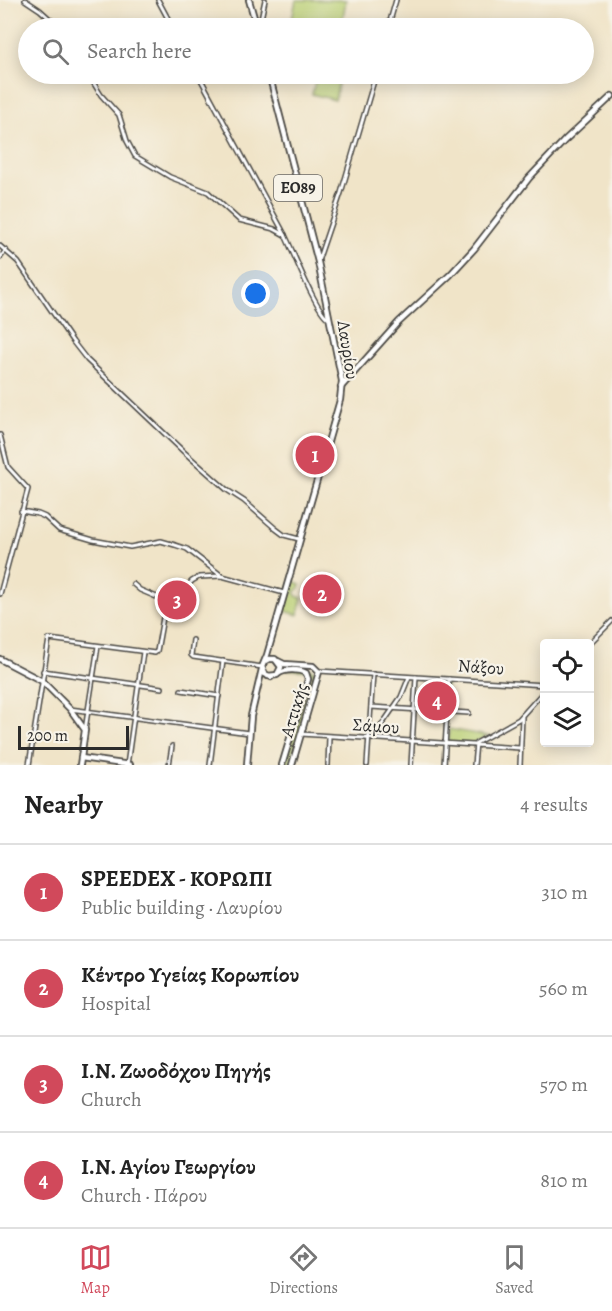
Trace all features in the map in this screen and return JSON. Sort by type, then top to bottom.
[{"type":"main road","points":[[249,0],[255,18]]},
{"type":"main road","name":"Λαυρίου","points":[[262,666],[331,432],[341,387],[341,374],[318,262],[272,84]]},
{"type":"main road","points":[[341,387],[399,322],[443,282],[474,249],[537,170],[612,96]]},
{"type":"main road","points":[[258,682],[263,677],[278,674],[280,667],[270,653],[269,643]]},
{"type":"main road","points":[[0,659],[42,681],[70,709],[85,730],[80,765]]},
{"type":"main road","points":[[271,677],[265,674],[262,666],[268,659],[276,660]]},
{"type":"main road","name":"Αττικής","points":[[276,660],[284,664],[313,666],[319,671],[292,765]]},
{"type":"main road","name":"ΕΟ89","points":[[247,765],[249,733],[262,666]]},
{"type":"main road","name":"Αττικής","points":[[278,674],[284,670],[301,671],[306,673],[308,679],[282,765]]},
{"type":"main road","points":[[81,758],[128,765]]},
{"type":"street","points":[[25,0],[49,18]]},
{"type":"street","points":[[158,0],[168,18]]},
{"type":"street","points":[[260,18],[265,0]]},
{"type":"street","points":[[389,0],[396,1],[391,18]]},
{"type":"street","points":[[94,84],[119,115],[127,141],[135,156],[170,177],[208,192],[238,220],[274,229],[285,235]]},
{"type":"street","points":[[203,84],[285,235],[324,316],[330,319]]},
{"type":"street","points":[[318,262],[373,84]]},
{"type":"street","points":[[0,246],[18,262],[73,342],[105,378],[227,490],[250,506],[276,530],[299,539]]},
{"type":"street","points":[[0,258],[6,250]]},
{"type":"street","points":[[0,435],[8,467],[27,486],[0,594]]},
{"type":"street","points":[[21,511],[39,514],[59,530],[93,540],[130,547],[161,541],[175,545],[187,549],[222,576]]},
{"type":"street","points":[[28,765],[50,639],[155,653],[166,601],[183,591],[199,577],[222,576],[284,594]]},
{"type":"street","points":[[133,584],[140,590],[166,601]]},
{"type":"street","points":[[594,639],[612,621]]},
{"type":"street","points":[[193,640],[192,656],[262,666]]},
{"type":"street","points":[[85,730],[98,646]]},
{"type":"street","points":[[128,765],[143,652]]},
{"type":"street","points":[[210,765],[223,661]]},
{"type":"street","points":[[43,671],[162,688]]},
{"type":"street","name":"Νάξου","points":[[319,671],[540,685]]},
{"type":"street","points":[[367,765],[373,674]]},
{"type":"street","points":[[370,739],[401,697],[409,677]]},
{"type":"street","points":[[411,765],[416,677]]},
{"type":"street","points":[[444,765],[449,679]]},
{"type":"street","points":[[181,690],[219,696]]},
{"type":"street","points":[[474,765],[475,746],[522,717],[542,693]]},
{"type":"street","points":[[370,707],[469,713]]},
{"type":"street","points":[[70,709],[249,733]]},
{"type":"street","points":[[520,765],[522,717]]},
{"type":"street","name":"Σάμου","points":[[301,734],[520,748]]},
{"type":"street","points":[[327,765],[329,736]]},
{"type":"street","points":[[169,765],[172,746]]},
{"type":"green space","points":[[296,0],[346,0],[343,18],[292,18]]},
{"type":"green space","points":[[314,84],[338,84],[335,100],[312,94]]},
{"type":"green space","points":[[293,581],[300,584],[300,588],[295,592],[296,596],[302,598],[298,615],[282,610]]},
{"type":"green space","points":[[284,666],[311,669],[317,673],[290,765],[284,765],[312,675],[310,671],[284,669]]},
{"type":"green space","points":[[430,681],[447,682],[446,697],[429,695]]},
{"type":"green space","points":[[449,729],[488,736],[471,744],[449,743]]},
{"type":"place","name":"SPEEDEX - ΚΟΡΩΠΙ","points":[[315,455]]},
{"type":"place","name":"Κέντρο Υγείας Κορωπίου","points":[[322,594]]},
{"type":"place","name":"Ι.Ν. Ζωοδόχου Πηγής","points":[[177,600]]},
{"type":"place","name":"Ι.Ν. Αγίου Γεωργίου","points":[[437,701]]}]
